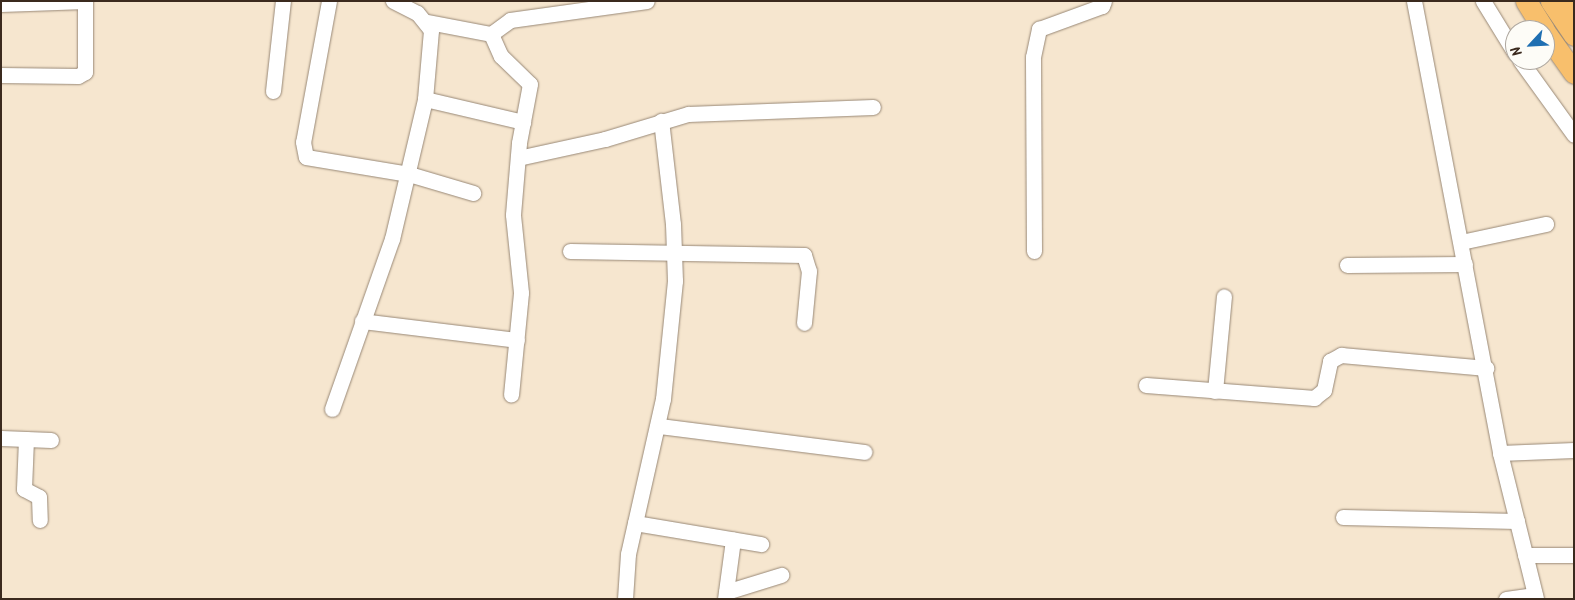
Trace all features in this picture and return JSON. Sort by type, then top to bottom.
[{"type":"highway","points":[[1526,1],[1537,20]]},
{"type":"highway","points":[[1551,1],[1574,35]]},
{"type":"highway","points":[[1555,48],[1574,73]]},
{"type":"main road","points":[[1566,1],[1574,23]]},
{"type":"street","points":[[1,4],[85,1],[85,72],[78,76],[1,76]]},
{"type":"street","points":[[273,91],[283,1]]},
{"type":"street","points":[[329,1],[303,150],[306,157],[313,160],[408,174],[473,193]]},
{"type":"street","points":[[393,1],[417,13],[428,22],[491,34],[510,20],[647,1]]},
{"type":"street","points":[[1034,251],[1033,57],[1039,29],[1102,6],[1104,1]]},
{"type":"street","points":[[1414,1],[1486,368],[1500,453],[1535,597],[1506,599]]},
{"type":"street","points":[[1483,1],[1505,37]]},
{"type":"street","points":[[332,409],[392,239],[425,99],[432,41],[428,22]]},
{"type":"street","points":[[491,34],[502,56],[530,84],[518,158],[512,230],[521,277],[511,395]]},
{"type":"street","points":[[1527,70],[1574,135]]},
{"type":"street","points":[[425,99],[523,122]]},
{"type":"street","points":[[518,158],[605,139],[688,114],[873,107]]},
{"type":"street","points":[[625,599],[628,554],[659,426],[670,339],[675,250],[661,121]]},
{"type":"street","points":[[1461,242],[1546,224]]},
{"type":"street","points":[[570,251],[675,250],[804,255],[809,271],[804,323]]},
{"type":"street","points":[[1347,265],[1465,264]]},
{"type":"street","points":[[1216,391],[1224,296]]},
{"type":"street","points":[[362,321],[516,340]]},
{"type":"street","points":[[1146,385],[1314,398],[1324,390],[1330,361],[1341,355],[1486,368]]},
{"type":"street","points":[[659,426],[864,452]]},
{"type":"street","points":[[1,438],[51,440]]},
{"type":"street","points":[[26,439],[24,489],[39,498],[40,520]]},
{"type":"street","points":[[1500,453],[1574,450]]},
{"type":"street","points":[[1343,517],[1517,521]]},
{"type":"street","points":[[635,523],[761,544]]},
{"type":"street","points":[[733,540],[725,595],[781,575]]},
{"type":"street","points":[[1525,555],[1574,555]]}]
